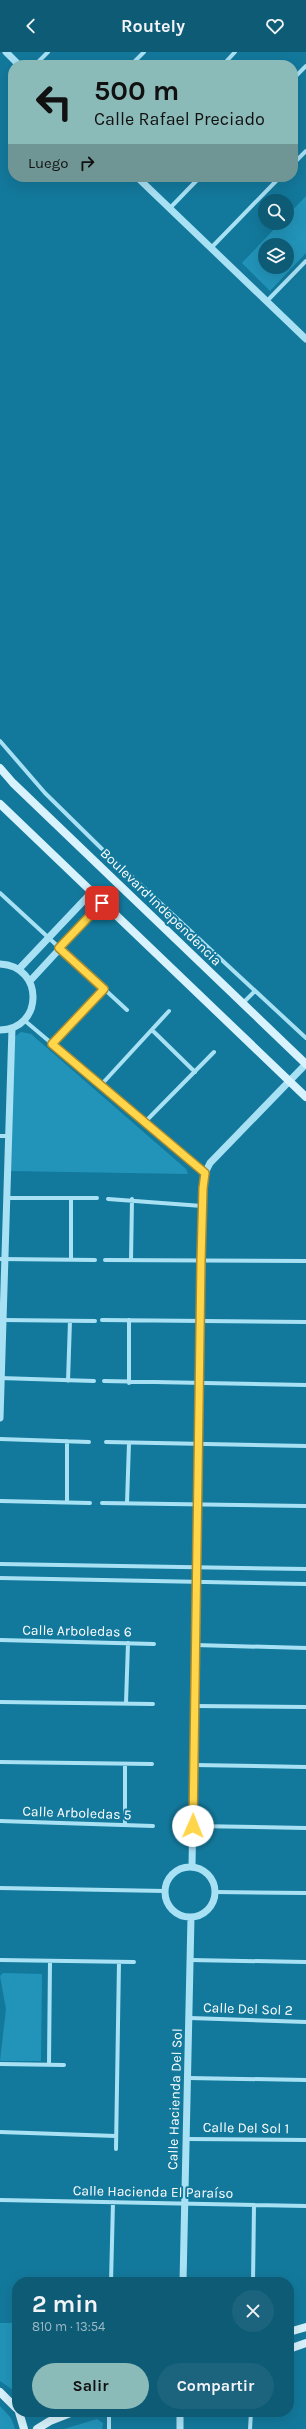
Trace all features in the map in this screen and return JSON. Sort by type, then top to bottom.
[{"type":"main road","name":"Boulevard Independencia","points":[[0,768],[13,783],[306,1064]]},
{"type":"main road","points":[[0,804],[91,893],[306,1097]]},
{"type":"main road","points":[[294,2331],[306,2327]]},
{"type":"main road","points":[[294,2347],[306,2343]]},
{"type":"main road","points":[[0,2392],[12,2400]]},
{"type":"main road","points":[[20,2417],[24,2429]]},
{"type":"main road","points":[[37,2429],[60,2417]]},
{"type":"street","points":[[6,52],[14,60]]},
{"type":"street","points":[[40,60],[48,52]]},
{"type":"street","points":[[136,60],[144,52]]},
{"type":"street","points":[[228,60],[235,52]]},
{"type":"street","points":[[298,74],[306,66]]},
{"type":"street","points":[[298,159],[306,151]]},
{"type":"street","points":[[142,182],[306,339]]},
{"type":"street","points":[[170,208],[195,182]]},
{"type":"street","points":[[211,248],[275,182]]},
{"type":"street","points":[[267,301],[306,261]]},
{"type":"street","points":[[0,741],[56,804],[306,1038]]},
{"type":"street","points":[[19,969],[91,893]]},
{"type":"street","points":[[0,894],[127,1010]]},
{"type":"street","points":[[30,981],[102,903]]},
{"type":"street","points":[[0,964],[19,969],[30,981],[34,998],[32,1006],[24,1020],[12,1028],[0,1030]]},
{"type":"street","points":[[52,1044],[104,989]]},
{"type":"street","points":[[242,1003],[255,991]]},
{"type":"street","points":[[101,1085],[169,1011]]},
{"type":"street","points":[[24,1020],[205,1173]]},
{"type":"street","points":[[0,1418],[3,1320],[2,1259],[6,1198],[12,1028]]},
{"type":"street","points":[[152,1030],[195,1072]]},
{"type":"street","points":[[145,1122],[214,1052]]},
{"type":"street","points":[[192,1867],[195,1568],[200,1384],[202,1206],[205,1173],[218,1155],[306,1064]]},
{"type":"street","points":[[0,1136],[8,1136]]},
{"type":"street","points":[[6,1198],[97,1198]]},
{"type":"street","points":[[71,1198],[71,1260]]},
{"type":"street","points":[[108,1199],[132,1199],[202,1206]]},
{"type":"street","points":[[131,1260],[132,1199]]},
{"type":"street","points":[[2,1259],[96,1260]]},
{"type":"street","points":[[105,1260],[306,1261]]},
{"type":"street","points":[[3,1320],[95,1321]]},
{"type":"street","points":[[102,1320],[306,1322]]},
{"type":"street","points":[[129,1320],[129,1383]]},
{"type":"street","points":[[68,1381],[70,1321]]},
{"type":"street","points":[[1,1378],[94,1381]]},
{"type":"street","points":[[104,1381],[129,1383],[306,1385]]},
{"type":"street","points":[[0,1439],[89,1442]]},
{"type":"street","points":[[66,1502],[67,1441]]},
{"type":"street","points":[[106,1442],[306,1446]]},
{"type":"street","points":[[127,1503],[128,1443]]},
{"type":"street","points":[[0,1500],[90,1503]]},
{"type":"street","points":[[102,1503],[306,1506]]},
{"type":"street","points":[[0,1564],[306,1569]]},
{"type":"street","points":[[0,1578],[306,1584]]},
{"type":"street","name":"Calle Arboledas 6","points":[[0,1640],[154,1644]]},
{"type":"street","points":[[126,1703],[128,1643]]},
{"type":"street","points":[[194,1645],[306,1648]]},
{"type":"street","points":[[0,1702],[153,1704]]},
{"type":"street","points":[[194,1706],[306,1707]]},
{"type":"street","points":[[0,1762],[152,1764]]},
{"type":"street","points":[[125,1764],[125,1825]]},
{"type":"street","points":[[194,1764],[306,1767]]},
{"type":"street","name":"Calle Arboledas 5","points":[[0,1821],[153,1826]]},
{"type":"street","points":[[193,1826],[306,1828]]},
{"type":"street","points":[[192,1867],[208,1875],[213,1883],[215,1892],[213,1901],[208,1909],[200,1915],[191,1917],[181,1915],[172,1910],[166,1901],[165,1891],[167,1881],[173,1873],[182,1868],[192,1867]]},
{"type":"street","points":[[0,1888],[165,1891]]},
{"type":"street","points":[[215,1892],[306,1893]]},
{"type":"street","name":"Calle Hacienda Del Sol","points":[[183,2277],[190,2018],[191,1917]]},
{"type":"street","points":[[0,1960],[134,1962]]},
{"type":"street","points":[[49,2064],[50,1960]]},
{"type":"street","points":[[190,1960],[306,1962]]},
{"type":"street","points":[[116,2149],[119,1962]]},
{"type":"street","name":"Calle Del Sol 2","points":[[190,2018],[306,2022]]},
{"type":"street","points":[[0,2064],[64,2065]]},
{"type":"street","points":[[188,2078],[306,2080]]},
{"type":"street","points":[[0,2132],[116,2136]]},
{"type":"street","name":"Calle Del Sol 1","points":[[187,2139],[306,2140]]},
{"type":"street","name":"Calle Hacienda El Paraíso","points":[[0,2200],[306,2206]]},
{"type":"street","points":[[111,2277],[113,2202]]},
{"type":"street","points":[[254,2205],[254,2277]]},
{"type":"street","points":[[109,2429],[110,2417]]},
{"type":"street","points":[[180,2417],[180,2429]]},
{"type":"street","points":[[250,2417],[250,2429]]},
{"type":"shaded area","points":[[306,196],[306,253],[294,266],[294,238],[266,238],[273,230],[294,230],[294,209]]},
{"type":"shaded area","points":[[258,246],[258,274],[286,274],[270,291],[242,263]]},
{"type":"shaded area","points":[[21,1032],[31,1034],[186,1169],[188,1174],[10,1171],[13,1038]]},
{"type":"shaded area","points":[[3,1973],[42,1974],[41,2061],[0,2061],[6,2009],[0,1976]]},
{"type":"shaded area","points":[[0,2323],[12,2323],[12,2389],[0,2381]]},
{"type":"shaded area","points":[[0,2406],[11,2418],[15,2429],[0,2429]]},
{"type":"shaded area","points":[[97,2419],[103,2423],[102,2429],[64,2429]]},
{"type":"route","points":[[102,903],[59,948],[104,989],[52,1044],[205,1173],[203,1188],[201,1261],[195,1583],[193,1826]]}]
